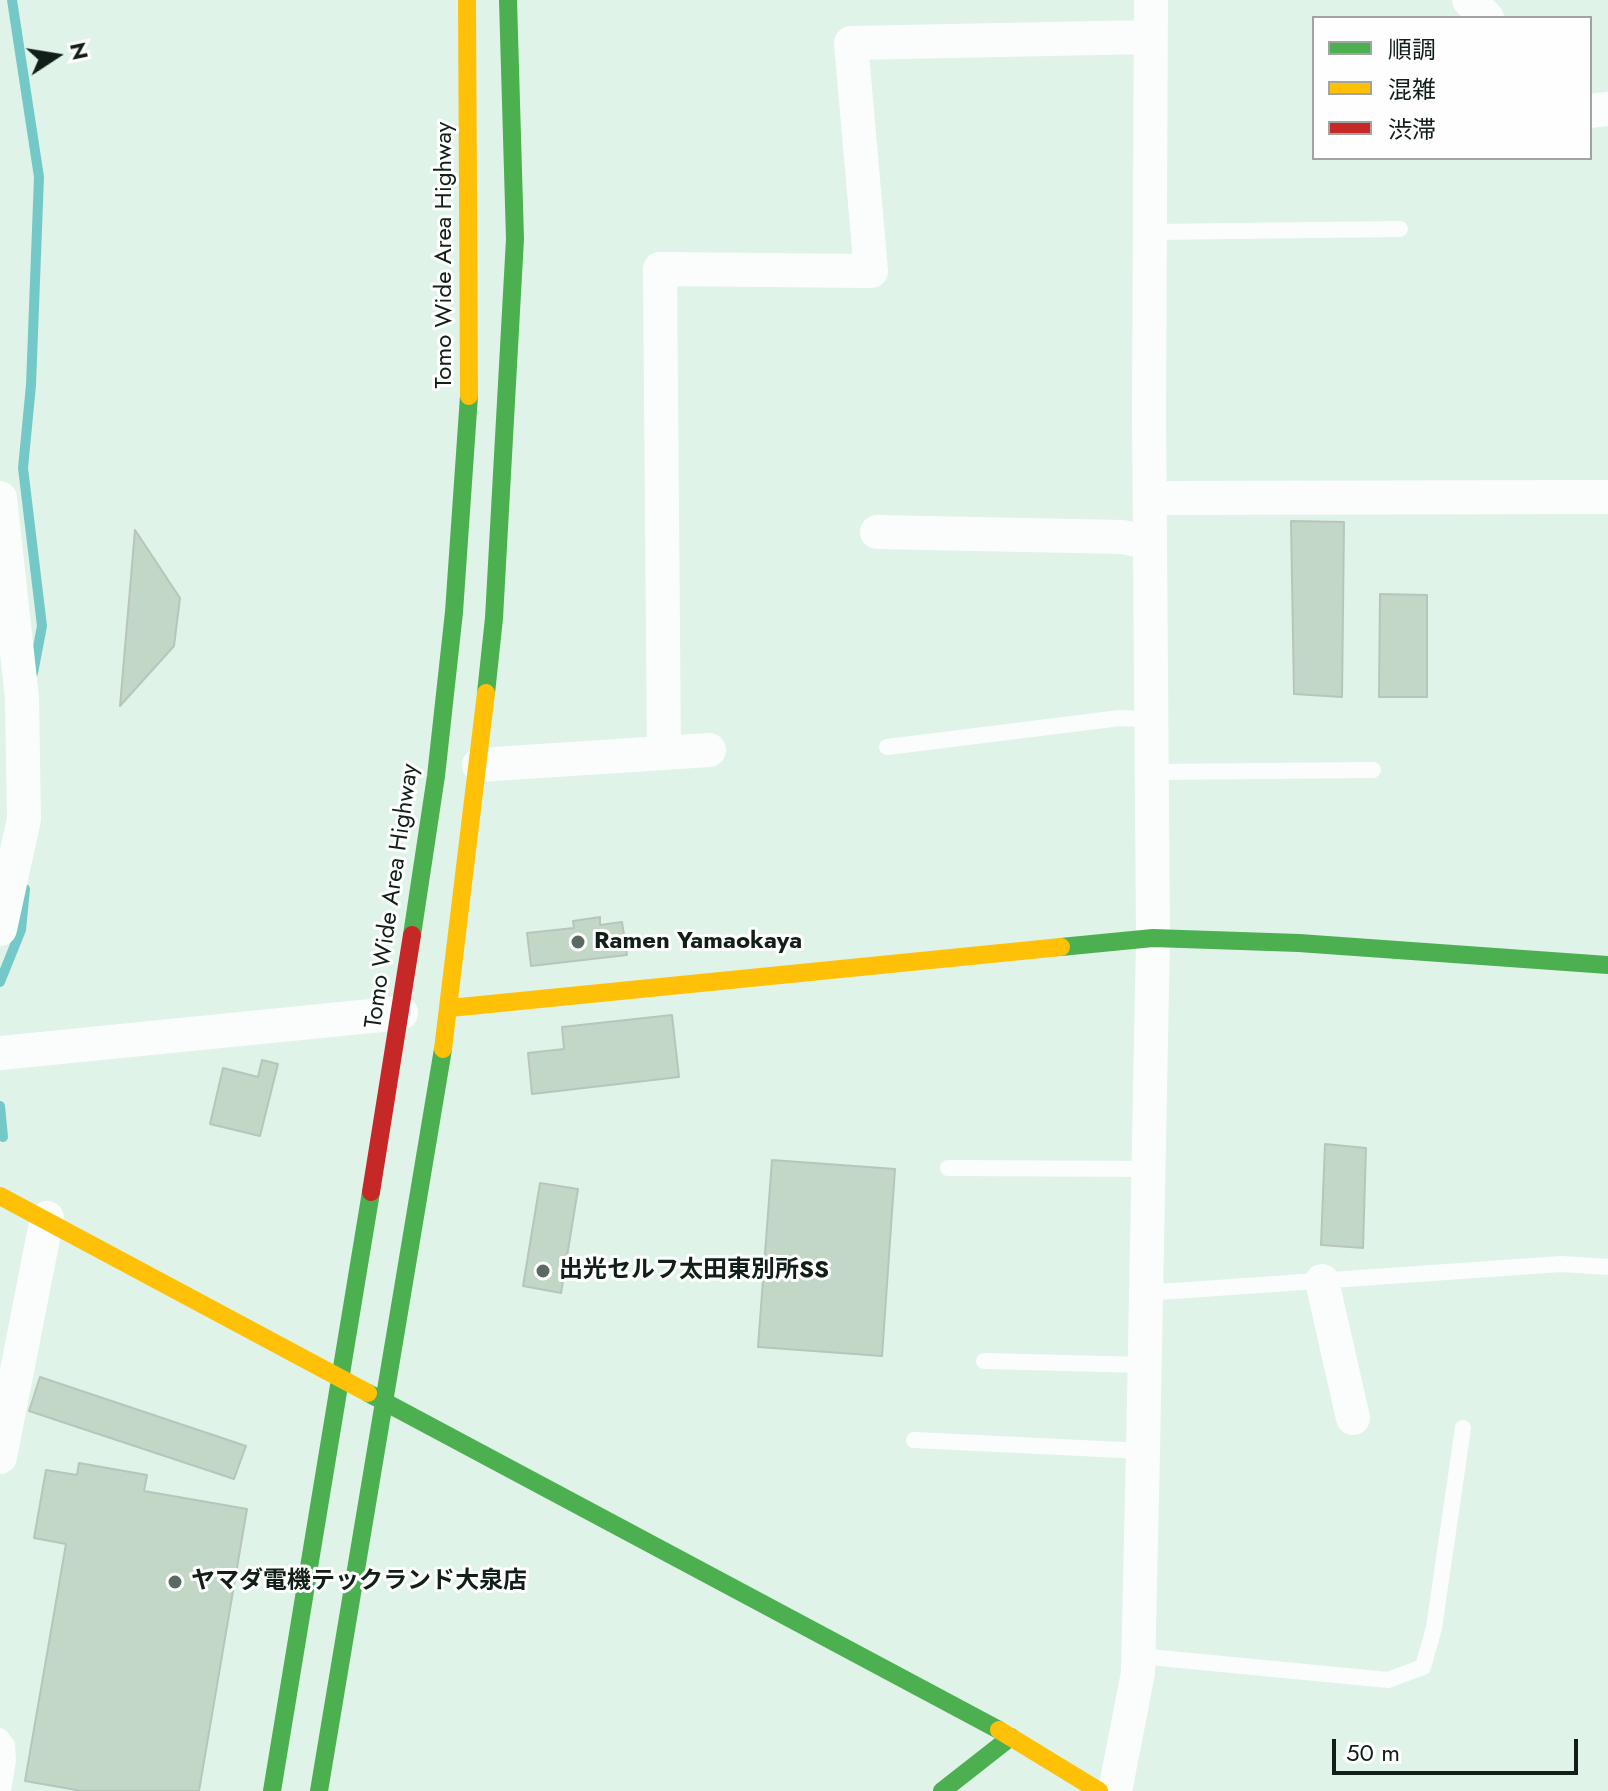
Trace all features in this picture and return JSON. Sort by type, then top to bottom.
[{"type":"main road","name":"Tomo Wide Area Highway","points":[[272,1791],[401,1013],[438,761],[454,612],[469,419],[467,0]]},
{"type":"main road","points":[[319,1791],[450,1008],[479,765],[494,618],[515,239],[508,0]]},
{"type":"main road","points":[[450,1008],[1153,938],[1299,943],[1608,965]]},
{"type":"main road","points":[[0,1196],[47,1218],[1011,1737],[1099,1791]]},
{"type":"main road","points":[[942,1791],[1011,1737]]},
{"type":"street","points":[[1115,1791],[1139,1656],[1149,1169],[1153,938],[1151,0]]},
{"type":"street","points":[[1469,0],[1485,16]]},
{"type":"street","points":[[664,753],[660,269],[871,271],[851,43],[1150,37]]},
{"type":"street","points":[[1150,498],[1608,497]]},
{"type":"street","points":[[0,498],[7,630],[22,698],[24,819],[0,929]]},
{"type":"street","points":[[877,532],[1123,537],[1150,543]]},
{"type":"street","points":[[479,765],[709,750]]},
{"type":"street","points":[[0,1053],[401,1013]]},
{"type":"street","points":[[0,1457],[47,1218]]},
{"type":"street","points":[[1322,1281],[1353,1418]]},
{"type":"lane","points":[[1150,232],[1400,229]]},
{"type":"lane","points":[[887,747],[1120,718],[1152,720]]},
{"type":"lane","points":[[1152,772],[1373,770]]},
{"type":"lane","points":[[948,1168],[1149,1169]]},
{"type":"lane","points":[[1145,1293],[1561,1264],[1608,1267]]},
{"type":"lane","points":[[984,1361],[1145,1365]]},
{"type":"lane","points":[[1139,1656],[1388,1680],[1423,1667],[1434,1628],[1463,1428]]},
{"type":"lane","points":[[914,1440],[1143,1451]]},
{"type":"lane","points":[[0,1736],[7,1745],[8,1760],[3,1791]]},
{"type":"building","points":[[1291,521],[1344,522],[1342,697],[1294,694]]},
{"type":"building","points":[[135,530],[180,598],[174,646],[120,706]]},
{"type":"building","points":[[1380,594],[1427,595],[1427,697],[1379,697]]},
{"type":"building","points":[[600,917],[600,925],[622,922],[627,955],[531,966],[527,933],[574,928],[573,921]]},
{"type":"building","points":[[672,1015],[679,1077],[532,1094],[528,1053],[564,1049],[562,1027]]},
{"type":"building","points":[[262,1060],[278,1064],[260,1136],[210,1124],[223,1068],[258,1077]]},
{"type":"building","points":[[1325,1144],[1366,1148],[1363,1248],[1321,1245]]},
{"type":"building","points":[[772,1160],[895,1169],[882,1356],[758,1347]]},
{"type":"building","points":[[540,1183],[578,1189],[561,1293],[523,1286]]},
{"type":"building","points":[[40,1377],[246,1446],[234,1479],[29,1411]]},
{"type":"building","points":[[79,1463],[147,1475],[144,1491],[247,1509],[199,1791],[82,1791],[25,1781],[66,1544],[34,1538],[46,1470],[77,1475]]},
{"type":"waterway","points":[[12,0],[39,177],[31,385],[23,468],[42,626],[33,673]]},
{"type":"waterway","points":[[0,982],[21,930],[25,889]]},
{"type":"waterway","points":[[0,1106],[3,1137]]},
{"type":"traffic: fast","points":[[486,693],[494,618],[515,239],[508,0]]},
{"type":"traffic: fast","points":[[412,935],[436,776],[454,612],[469,396]]},
{"type":"traffic: fast","points":[[1061,947],[1153,938],[1299,943],[1608,965]]},
{"type":"traffic: fast","points":[[319,1791],[443,1049]]},
{"type":"traffic: fast","points":[[272,1791],[371,1192]]},
{"type":"traffic: fast","points":[[368,1393],[999,1730]]},
{"type":"traffic: fast","points":[[942,1791],[1011,1737]]},
{"type":"traffic: slow","points":[[467,0],[469,396]]},
{"type":"traffic: slow","points":[[443,1049],[486,693]]},
{"type":"traffic: slow","points":[[450,1008],[1061,947]]},
{"type":"traffic: slow","points":[[0,1196],[368,1393]]},
{"type":"traffic: slow","points":[[999,1730],[1099,1791]]},
{"type":"traffic: jam","points":[[371,1192],[412,935]]},
{"type":"place","name":"Ramen Yamaokaya","points":[[578,942]]},
{"type":"place","name":"出光セルフ太田東別所SS","points":[[543,1271]]},
{"type":"place","name":"ヤマダ電機テックランド大泉店","points":[[175,1582]]}]
